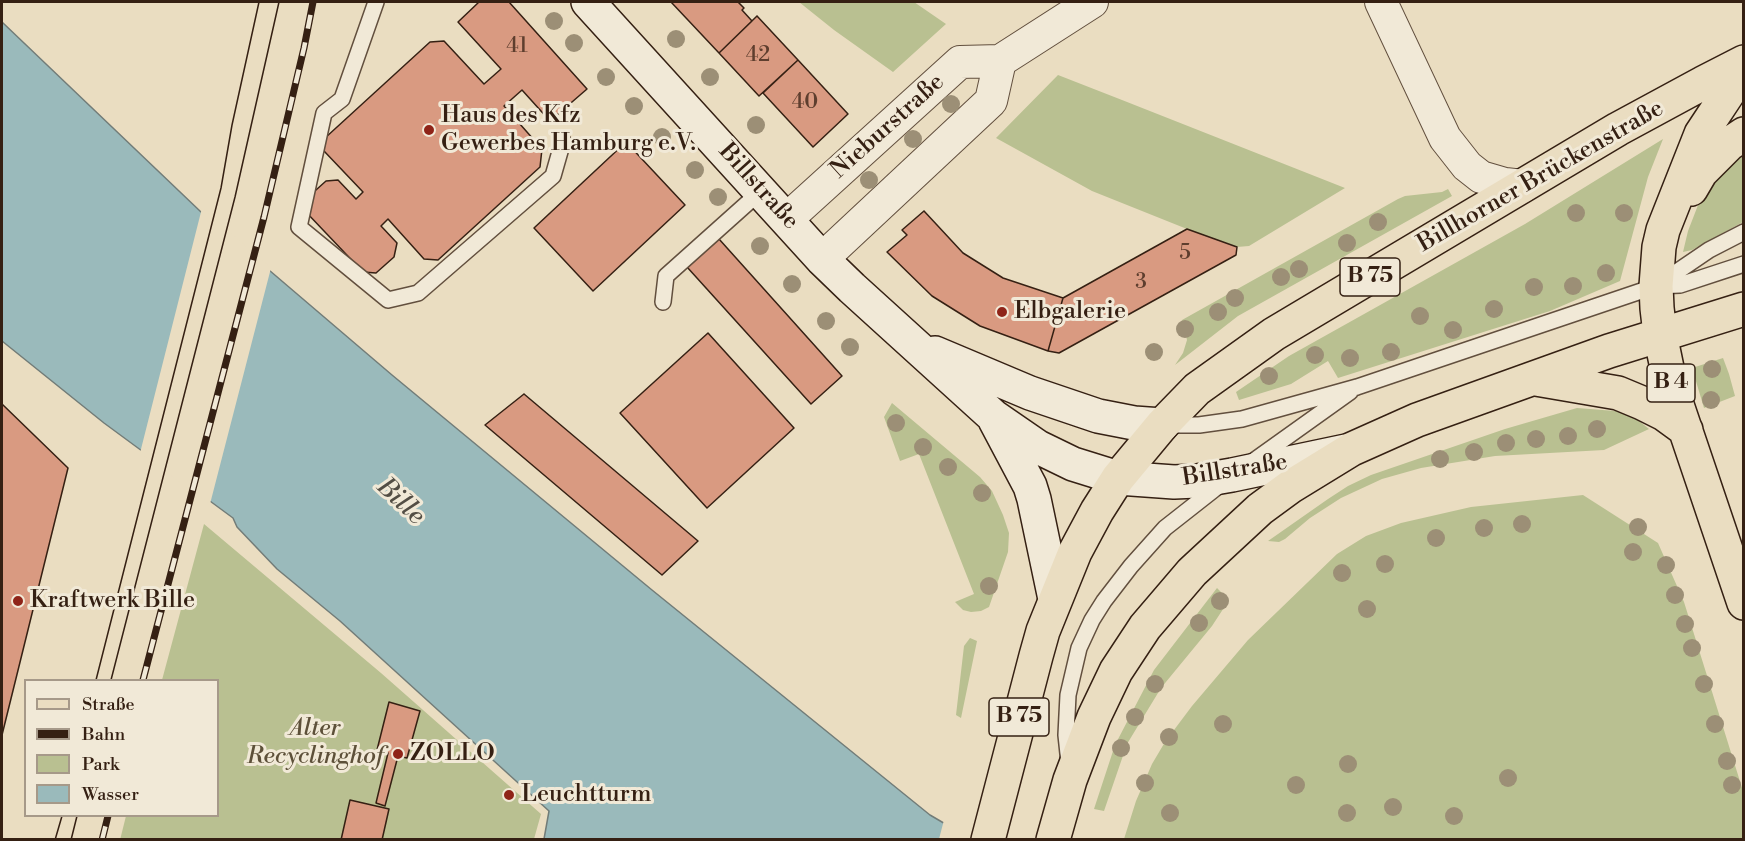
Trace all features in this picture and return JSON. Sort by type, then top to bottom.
[{"type":"main road","name":"Billstraße","points":[[588,2],[822,259],[993,416],[1038,447],[1073,464],[1118,478],[1174,482],[1232,476],[1352,449]]},
{"type":"main road","name":"Billhorner Brückenstraße","points":[[1162,425],[1197,389],[1274,334],[1618,129],[1743,63]]},
{"type":"main road","name":"Billhorner Brückenstraße","points":[[1660,334],[1656,286],[1659,248],[1664,231],[1701,134],[1743,69]]},
{"type":"main road","name":"Billhorner Brückenstraße","points":[[1664,231],[1701,172],[1729,144],[1743,134]]},
{"type":"main road","name":"B 75","points":[[1055,830],[1070,780],[1094,717],[1116,671],[1145,627],[1192,572],[1260,509],[1290,487],[1352,449],[1417,420],[1660,334],[1743,309]]},
{"type":"main road","name":"B 4","points":[[1660,334],[1667,368],[1686,430],[1743,603]]},
{"type":"main road","name":"Billstraße","points":[[909,341],[1030,393],[1098,416],[1134,423],[1162,425]]},
{"type":"main road","points":[[1533,378],[1618,393],[1664,414],[1686,430]]},
{"type":"main road","points":[[993,416],[1030,486],[1055,600]]},
{"type":"main road","name":"B 75","points":[[988,840],[1036,656],[1055,600],[1075,552],[1118,478],[1162,425]]},
{"type":"street","points":[[1000,61],[1092,2]]},
{"type":"street","points":[[1381,2],[1445,138],[1467,166],[1481,177],[1505,184],[1523,186]]},
{"type":"street","name":"Nieburstraße","points":[[787,219],[960,62],[1000,61],[991,101],[822,259]]},
{"type":"lane","points":[[376,2],[342,99],[324,113],[299,227],[388,300],[418,293],[553,176],[563,141]]},
{"type":"lane","points":[[663,302],[666,276],[761,190]]},
{"type":"lane","points":[[1162,425],[1199,426],[1242,419],[1357,387],[1656,286],[1709,250],[1743,232]]},
{"type":"lane","points":[[1656,286],[1680,285],[1743,264]]},
{"type":"lane","points":[[1070,780],[1066,735],[1068,696],[1078,648],[1104,601],[1165,528],[1232,476],[1357,387]]},
{"type":"green space","points":[[799,2],[914,2],[946,24],[893,72]]},
{"type":"green space","points":[[1058,75],[1345,188],[1249,246],[1237,247],[1187,229],[1092,191],[996,138]]},
{"type":"green space","points":[[1663,139],[1648,177],[1620,281],[1550,311],[1338,378],[1328,361],[1291,384],[1239,400],[1236,392],[1289,356],[1525,224]]},
{"type":"green space","points":[[1743,156],[1743,222],[1692,250],[1683,252],[1700,200],[1714,179]]},
{"type":"green space","points":[[1448,189],[1452,196],[1238,316],[1175,365],[1183,353],[1187,340],[1182,320],[1398,199]]},
{"type":"green space","points":[[1723,358],[1735,396],[1704,408],[1692,368]]},
{"type":"green space","points":[[892,403],[980,477],[992,491],[1003,515],[1009,533],[1008,552],[989,607],[981,611],[963,610],[955,602],[974,594],[919,454],[900,461],[884,417]]},
{"type":"green space","points":[[1577,408],[1628,412],[1649,429],[1604,450],[1495,456],[1421,468],[1382,479],[1341,498],[1310,518],[1285,539],[1279,542],[1268,541],[1348,486],[1371,475],[1505,429]]},
{"type":"green space","points":[[1583,495],[1658,543],[1684,602],[1743,791],[1743,839],[1124,839],[1136,801],[1152,764],[1165,742],[1248,640],[1337,554],[1366,536],[1401,523],[1471,507]]},
{"type":"green space","name":"Alter Recyclinghof","points":[[204,524],[381,673],[541,814],[534,839],[120,840],[126,817],[219,817],[219,679],[162,679]]},
{"type":"green space","points":[[1217,588],[1229,600],[1212,626],[1161,688],[1127,744],[1104,811],[1094,809],[1115,745],[1154,670]]},
{"type":"green space","points":[[970,638],[977,641],[961,718],[956,715],[964,646]]},
{"type":"water","name":"Bille","points":[[2,22],[201,212],[392,375],[652,590],[930,815],[971,839],[544,839],[549,811],[340,621],[277,569],[237,527],[233,518],[104,423],[2,341]]},
{"type":"pier","points":[[202,208],[271,268],[210,504],[140,453]]},
{"type":"pier","points":[[944,820],[973,837],[974,840],[939,839]]},
{"type":"building","name":"Haus des Kfz Gewerbes Hamburg e.V.","points":[[479,2],[509,2],[587,89],[550,121],[522,90],[504,106],[542,149],[540,167],[438,260],[424,259],[388,219],[381,226],[397,243],[394,257],[376,273],[363,272],[305,211],[307,198],[326,181],[338,180],[356,199],[363,192],[324,151],[325,138],[430,42],[444,41],[484,84],[501,69],[458,22]]},
{"type":"building","points":[[671,2],[738,2],[752,21],[719,53]]},
{"type":"building","points":[[757,16],[798,60],[759,96],[719,53]]},
{"type":"building","points":[[798,60],[848,114],[813,147],[763,93]]},
{"type":"building","points":[[626,142],[685,205],[593,291],[534,228]]},
{"type":"building","points":[[924,211],[963,253],[1003,278],[1063,298],[1048,351],[980,326],[932,296],[887,252],[907,235],[902,230]]},
{"type":"building","points":[[1187,229],[1237,247],[1236,255],[1059,353],[1048,351],[1063,298]]},
{"type":"building","points":[[719,239],[842,376],[811,404],[687,267]]},
{"type":"building","points":[[708,333],[794,428],[707,508],[620,413]]},
{"type":"building","points":[[524,394],[698,541],[662,575],[485,425]]},
{"type":"building","name":"Kraftwerk Bille","points":[[2,404],[68,468],[2,735]]},
{"type":"building","name":"ZOLLO","points":[[389,702],[420,711],[407,758],[398,756],[385,806],[376,803],[388,753],[377,750]]},
{"type":"building","points":[[350,800],[389,809],[382,840],[341,840]]},
{"type":"tram line","points":[[96,679],[221,188],[232,125],[259,2]]},
{"type":"tram line","points":[[111,679],[235,197],[279,2]]},
{"type":"tram line","points":[[55,840],[62,817]]},
{"type":"tram line","points":[[71,840],[77,817]]},
{"type":"railway","points":[[143,679],[264,217],[313,2]]},
{"type":"railway","points":[[102,840],[108,817]]},
{"type":"place","name":"Haus des Kfz Gewerbes Hamburg e.V.","points":[[429,130]]},
{"type":"place","name":"Elbgalerie","points":[[1002,312]]},
{"type":"place","name":"Kraftwerk Bille","points":[[18,601]]},
{"type":"place","name":"ZOLLO","points":[[398,754]]},
{"type":"place","name":"Leuchtturm","points":[[509,795]]}]
